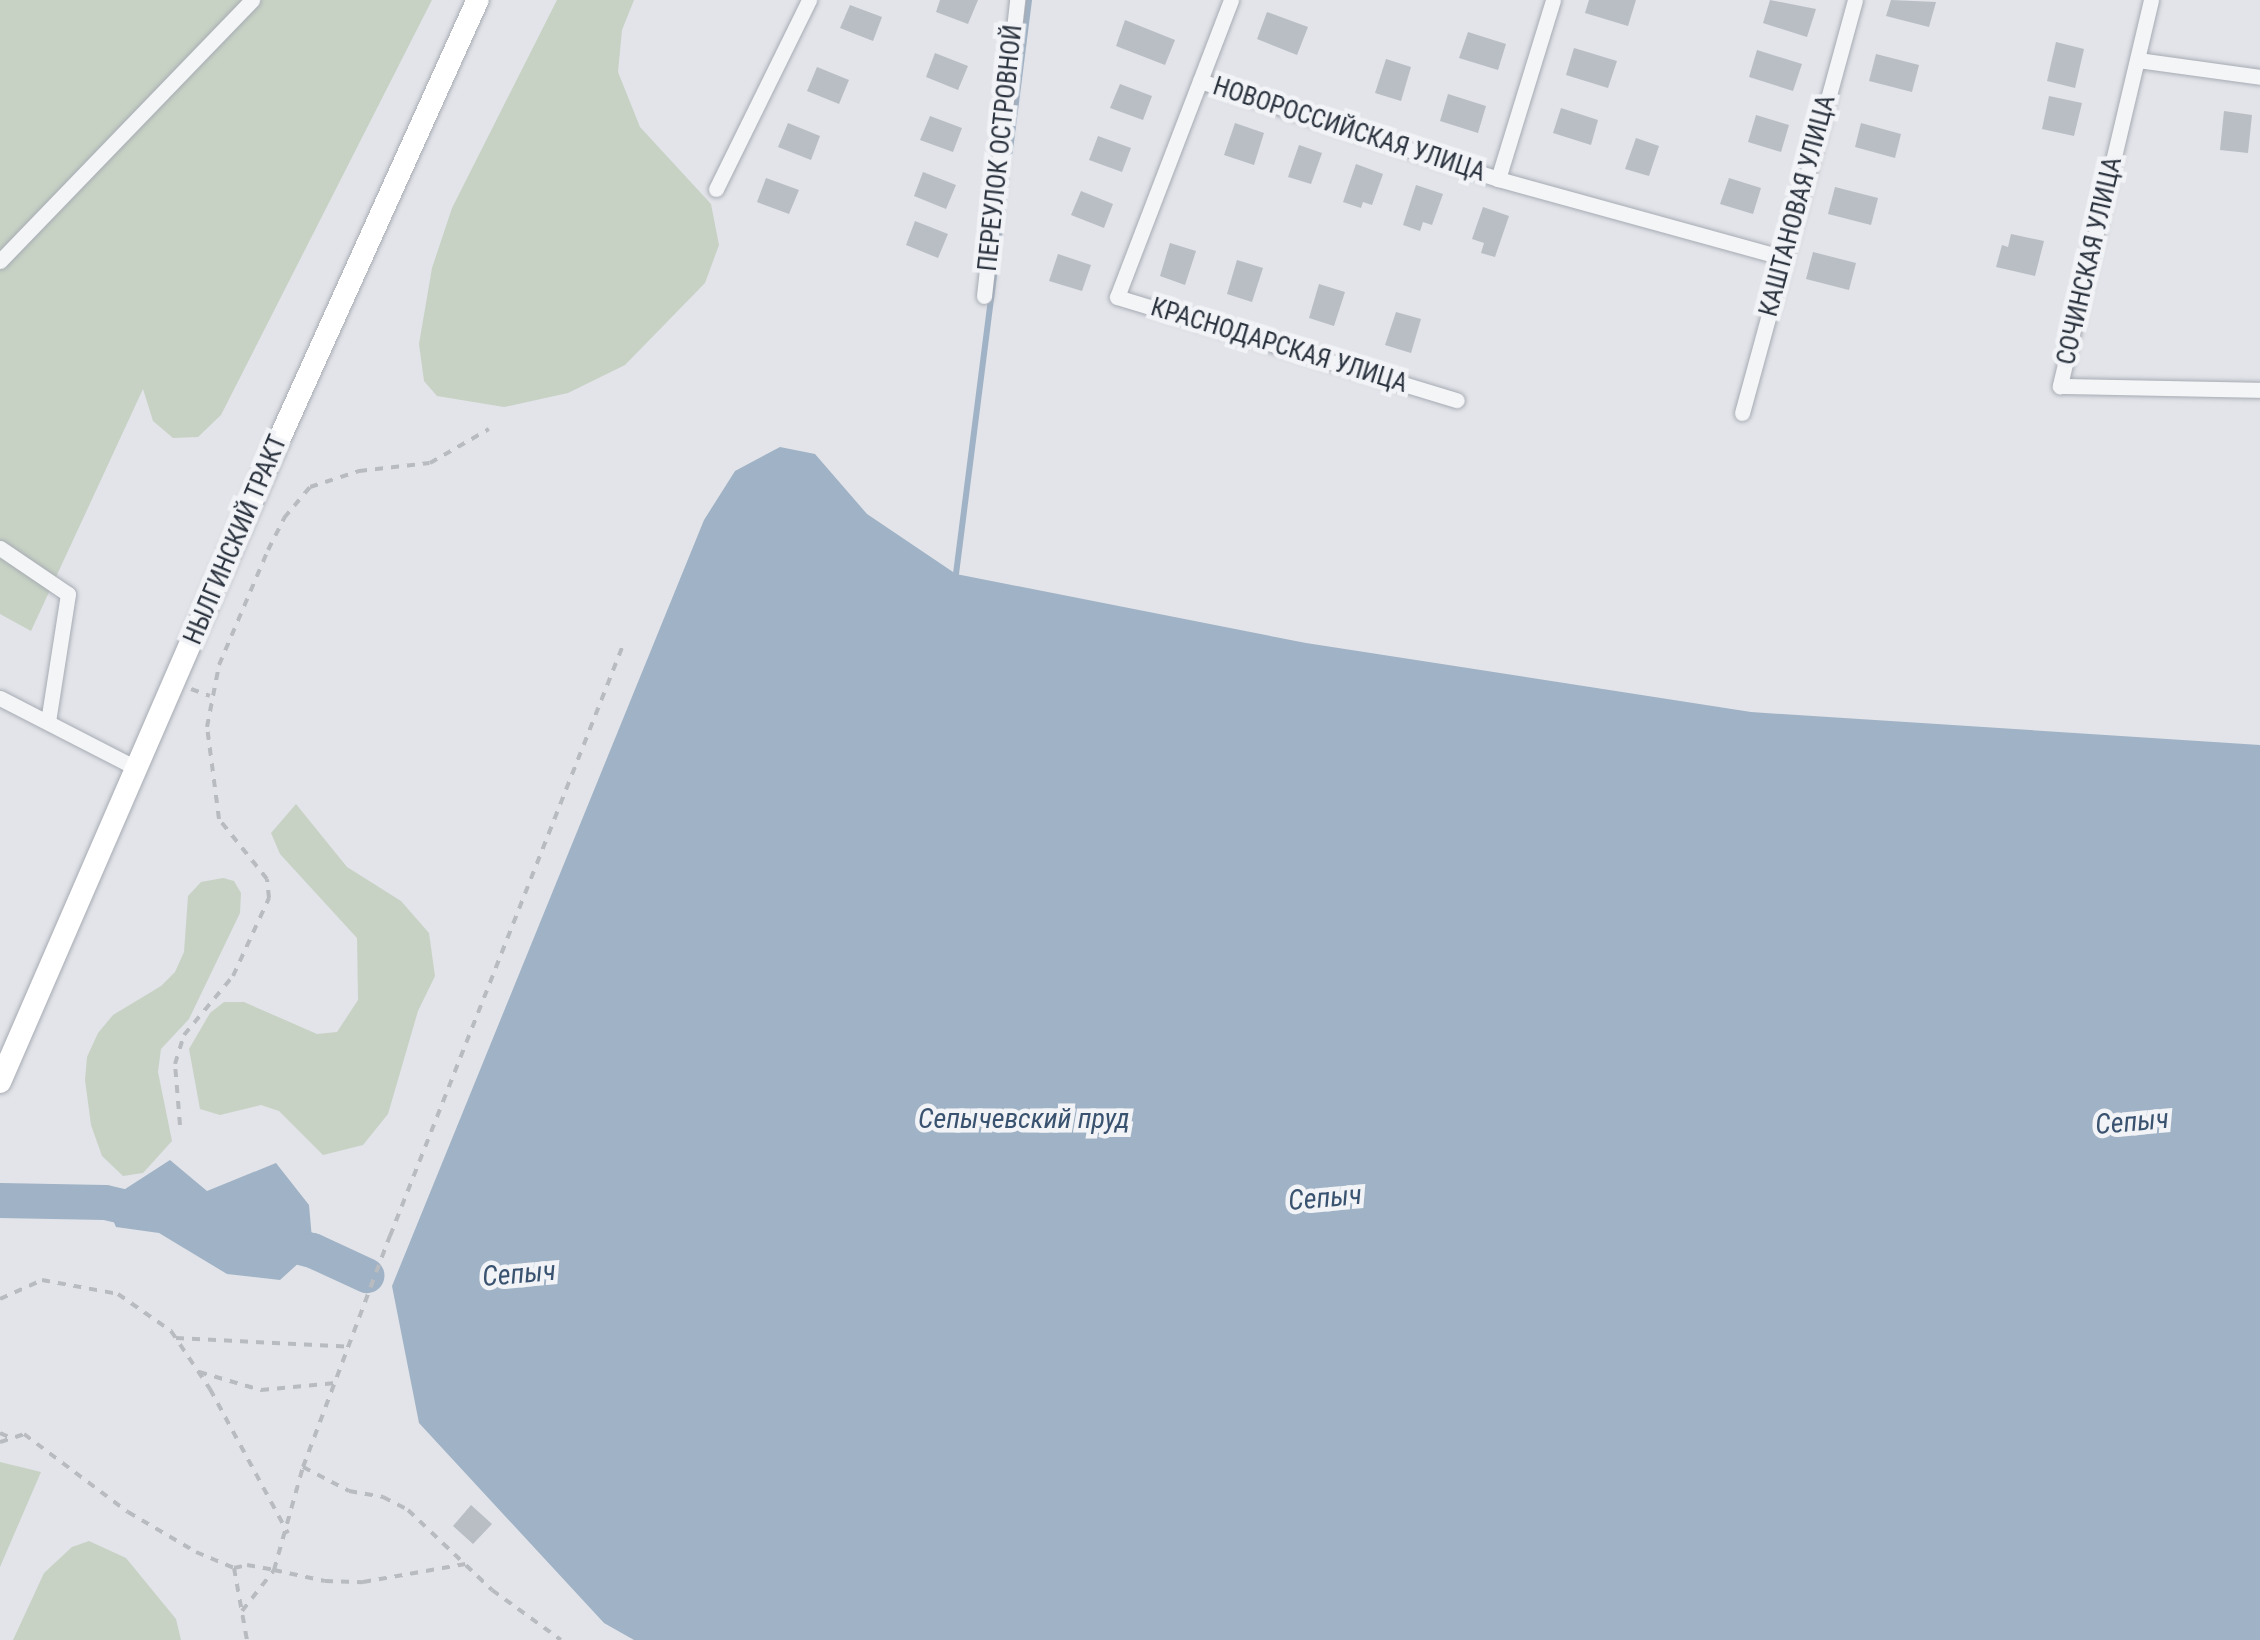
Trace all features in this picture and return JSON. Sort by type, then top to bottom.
[{"type":"main road","name":"НЫЛГИНСКИЙ ТРАКТ","points":[[0,1082],[274,451],[478,0]]},
{"type":"street","points":[[0,260],[252,0]]},
{"type":"street","points":[[716,188],[809,0]]},
{"type":"street","name":"ПЕРЕУЛОК ОСТРОВНОЙ","points":[[984,296],[1018,0]]},
{"type":"street","name":"КРАСНОДАРСКАЯ УЛИЦА","points":[[1231,0],[1118,297],[1457,400]]},
{"type":"street","name":"НОВОРОССИЙСКАЯ УЛИЦА","points":[[1498,179],[1553,0]]},
{"type":"street","name":"КАШТАНОВАЯ УЛИЦА","points":[[1742,413],[1855,0]]},
{"type":"street","name":"СОЧИНСКАЯ УЛИЦА","points":[[2151,0],[2060,386],[2260,390]]},
{"type":"street","points":[[2138,60],[2260,78]]},
{"type":"street","name":"НОВОРОССИЙСКАЯ УЛИЦА","points":[[1200,81],[1498,179],[1784,258]]},
{"type":"street","points":[[0,548],[68,594],[48,722]]},
{"type":"street","points":[[0,698],[138,770]]},
{"type":"path","points":[[180,1124],[175,1064],[184,1035],[233,976],[269,898],[267,878],[220,819],[207,727],[219,665],[268,550],[284,518],[310,487],[359,471],[430,463],[489,429]]},
{"type":"path","points":[[242,1611],[274,1570],[288,1532],[303,1466],[442,1099],[623,645]]},
{"type":"path","points":[[0,1299],[42,1280],[118,1294],[176,1338],[288,1532]]},
{"type":"path","points":[[176,1338],[351,1347]]},
{"type":"path","points":[[199,1372],[261,1390],[336,1383]]},
{"type":"path","points":[[0,1433],[12,1438]]},
{"type":"path","points":[[0,1442],[24,1434],[128,1512],[234,1568],[247,1565],[325,1581],[363,1582],[464,1564]]},
{"type":"path","points":[[303,1466],[349,1492],[383,1498],[408,1510],[492,1590],[560,1640]]},
{"type":"path","points":[[234,1568],[248,1640]]},
{"type":"green space","points":[[0,0],[432,0],[221,415],[198,437],[173,438],[153,421],[143,389],[31,631],[0,614]]},
{"type":"green space","points":[[557,0],[634,0],[622,30],[618,72],[640,127],[711,204],[719,245],[705,283],[625,365],[568,393],[504,407],[437,396],[424,381],[419,344],[432,268],[452,208]]},
{"type":"green space","points":[[296,804],[347,867],[401,901],[429,933],[435,976],[418,1011],[388,1114],[363,1145],[323,1155],[279,1111],[261,1105],[220,1115],[200,1109],[189,1049],[210,1013],[224,1002],[244,1002],[317,1034],[337,1032],[358,1000],[357,938],[280,854],[271,833]]},
{"type":"green space","points":[[223,878],[234,881],[241,893],[240,913],[189,1019],[161,1049],[158,1072],[172,1141],[143,1173],[123,1176],[102,1156],[91,1125],[85,1080],[87,1057],[98,1033],[113,1015],[161,986],[175,972],[184,952],[188,896],[201,882]]},
{"type":"green space","points":[[0,1462],[41,1472],[0,1567]]},
{"type":"green space","points":[[89,1541],[126,1558],[176,1619],[181,1640],[13,1640],[44,1573],[72,1547]]},
{"type":"water","name":"Сепычевский пруд","points":[[780,447],[815,454],[867,514],[956,574],[1306,643],[1751,712],[2260,745],[2260,1640],[634,1640],[604,1623],[419,1423],[392,1286],[704,520],[735,471]]},
{"type":"water","points":[[170,1160],[207,1191],[276,1163],[309,1205],[313,1250],[280,1280],[227,1274],[159,1233],[116,1227],[105,1202]]},
{"type":"building","points":[[940,0],[978,0],[968,24],[936,12]]},
{"type":"building","points":[[1589,0],[1636,0],[1628,26],[1585,13]]},
{"type":"building","points":[[1770,0],[1816,9],[1807,37],[1763,23]]},
{"type":"building","points":[[1891,0],[1936,2],[1929,27],[1886,16]]},
{"type":"building","points":[[850,5],[882,17],[873,41],[840,28]]},
{"type":"building","points":[[1267,12],[1308,27],[1297,55],[1257,39]]},
{"type":"building","points":[[1125,20],[1175,40],[1165,65],[1116,46]]},
{"type":"building","points":[[1468,32],[1506,44],[1498,70],[1459,58]]},
{"type":"building","points":[[2056,42],[2084,49],[2075,88],[2047,81]]},
{"type":"building","points":[[1574,48],[1617,61],[1608,88],[1566,75]]},
{"type":"building","points":[[1757,50],[1802,64],[1793,91],[1749,77]]},
{"type":"building","points":[[935,53],[968,66],[958,90],[926,77]]},
{"type":"building","points":[[1876,54],[1919,65],[1912,92],[1869,81]]},
{"type":"building","points":[[1386,59],[1411,67],[1401,101],[1375,93]]},
{"type":"building","points":[[817,67],[849,80],[839,104],[807,91]]},
{"type":"building","points":[[1120,84],[1152,96],[1143,120],[1110,108]]},
{"type":"building","points":[[1448,94],[1486,106],[1478,133],[1440,121]]},
{"type":"building","points":[[2049,96],[2082,103],[2074,136],[2042,129]]},
{"type":"building","points":[[1561,108],[1598,120],[1591,145],[1553,133]]},
{"type":"building","points":[[2224,111],[2252,115],[2248,153],[2220,150]]},
{"type":"building","points":[[1756,115],[1789,125],[1781,152],[1748,142]]},
{"type":"building","points":[[930,116],[962,128],[953,152],[920,140]]},
{"type":"building","points":[[788,123],[820,136],[811,160],[778,147]]},
{"type":"building","points":[[1235,123],[1264,133],[1254,165],[1224,155]]},
{"type":"building","points":[[1861,123],[1901,134],[1895,158],[1855,147]]},
{"type":"building","points":[[1098,136],[1131,148],[1122,172],[1089,160]]},
{"type":"building","points":[[1636,138],[1659,146],[1649,176],[1625,169]]},
{"type":"building","points":[[1299,145],[1322,153],[1311,184],[1288,177]]},
{"type":"building","points":[[1356,164],[1383,174],[1372,205],[1363,202],[1361,208],[1343,202]]},
{"type":"building","points":[[923,172],[956,185],[946,209],[914,196]]},
{"type":"building","points":[[766,178],[799,190],[789,214],[757,202]]},
{"type":"building","points":[[1729,178],[1761,188],[1753,214],[1720,204]]},
{"type":"building","points":[[1416,185],[1443,194],[1432,225],[1423,222],[1420,231],[1403,225]]},
{"type":"building","points":[[1835,187],[1878,198],[1871,225],[1828,214]]},
{"type":"building","points":[[1081,191],[1113,204],[1104,228],[1071,215]]},
{"type":"building","points":[[1483,207],[1509,216],[1495,257],[1481,253],[1484,243],[1472,239]]},
{"type":"building","points":[[915,221],[948,234],[938,258],[906,245]]},
{"type":"building","points":[[2011,234],[2044,241],[2035,276],[1996,267],[2002,245],[2008,247]]},
{"type":"building","points":[[1170,243],[1196,251],[1185,285],[1160,276]]},
{"type":"building","points":[[1813,252],[1856,263],[1849,290],[1806,279]]},
{"type":"building","points":[[1058,254],[1091,265],[1082,291],[1049,281]]},
{"type":"building","points":[[1237,260],[1263,268],[1252,302],[1227,294]]},
{"type":"building","points":[[1319,284],[1345,292],[1334,326],[1309,318]]},
{"type":"building","points":[[1396,312],[1421,319],[1411,353],[1385,345]]},
{"type":"building","points":[[471,1505],[492,1524],[473,1544],[453,1526]]},
{"type":"waterway","points":[[956,574],[1029,0]]},
{"type":"waterway","name":"Сепыч","points":[[0,1200],[105,1202],[148,1212]]},
{"type":"waterway","name":"Сепыч","points":[[267,1239],[312,1250],[366,1275]]}]
